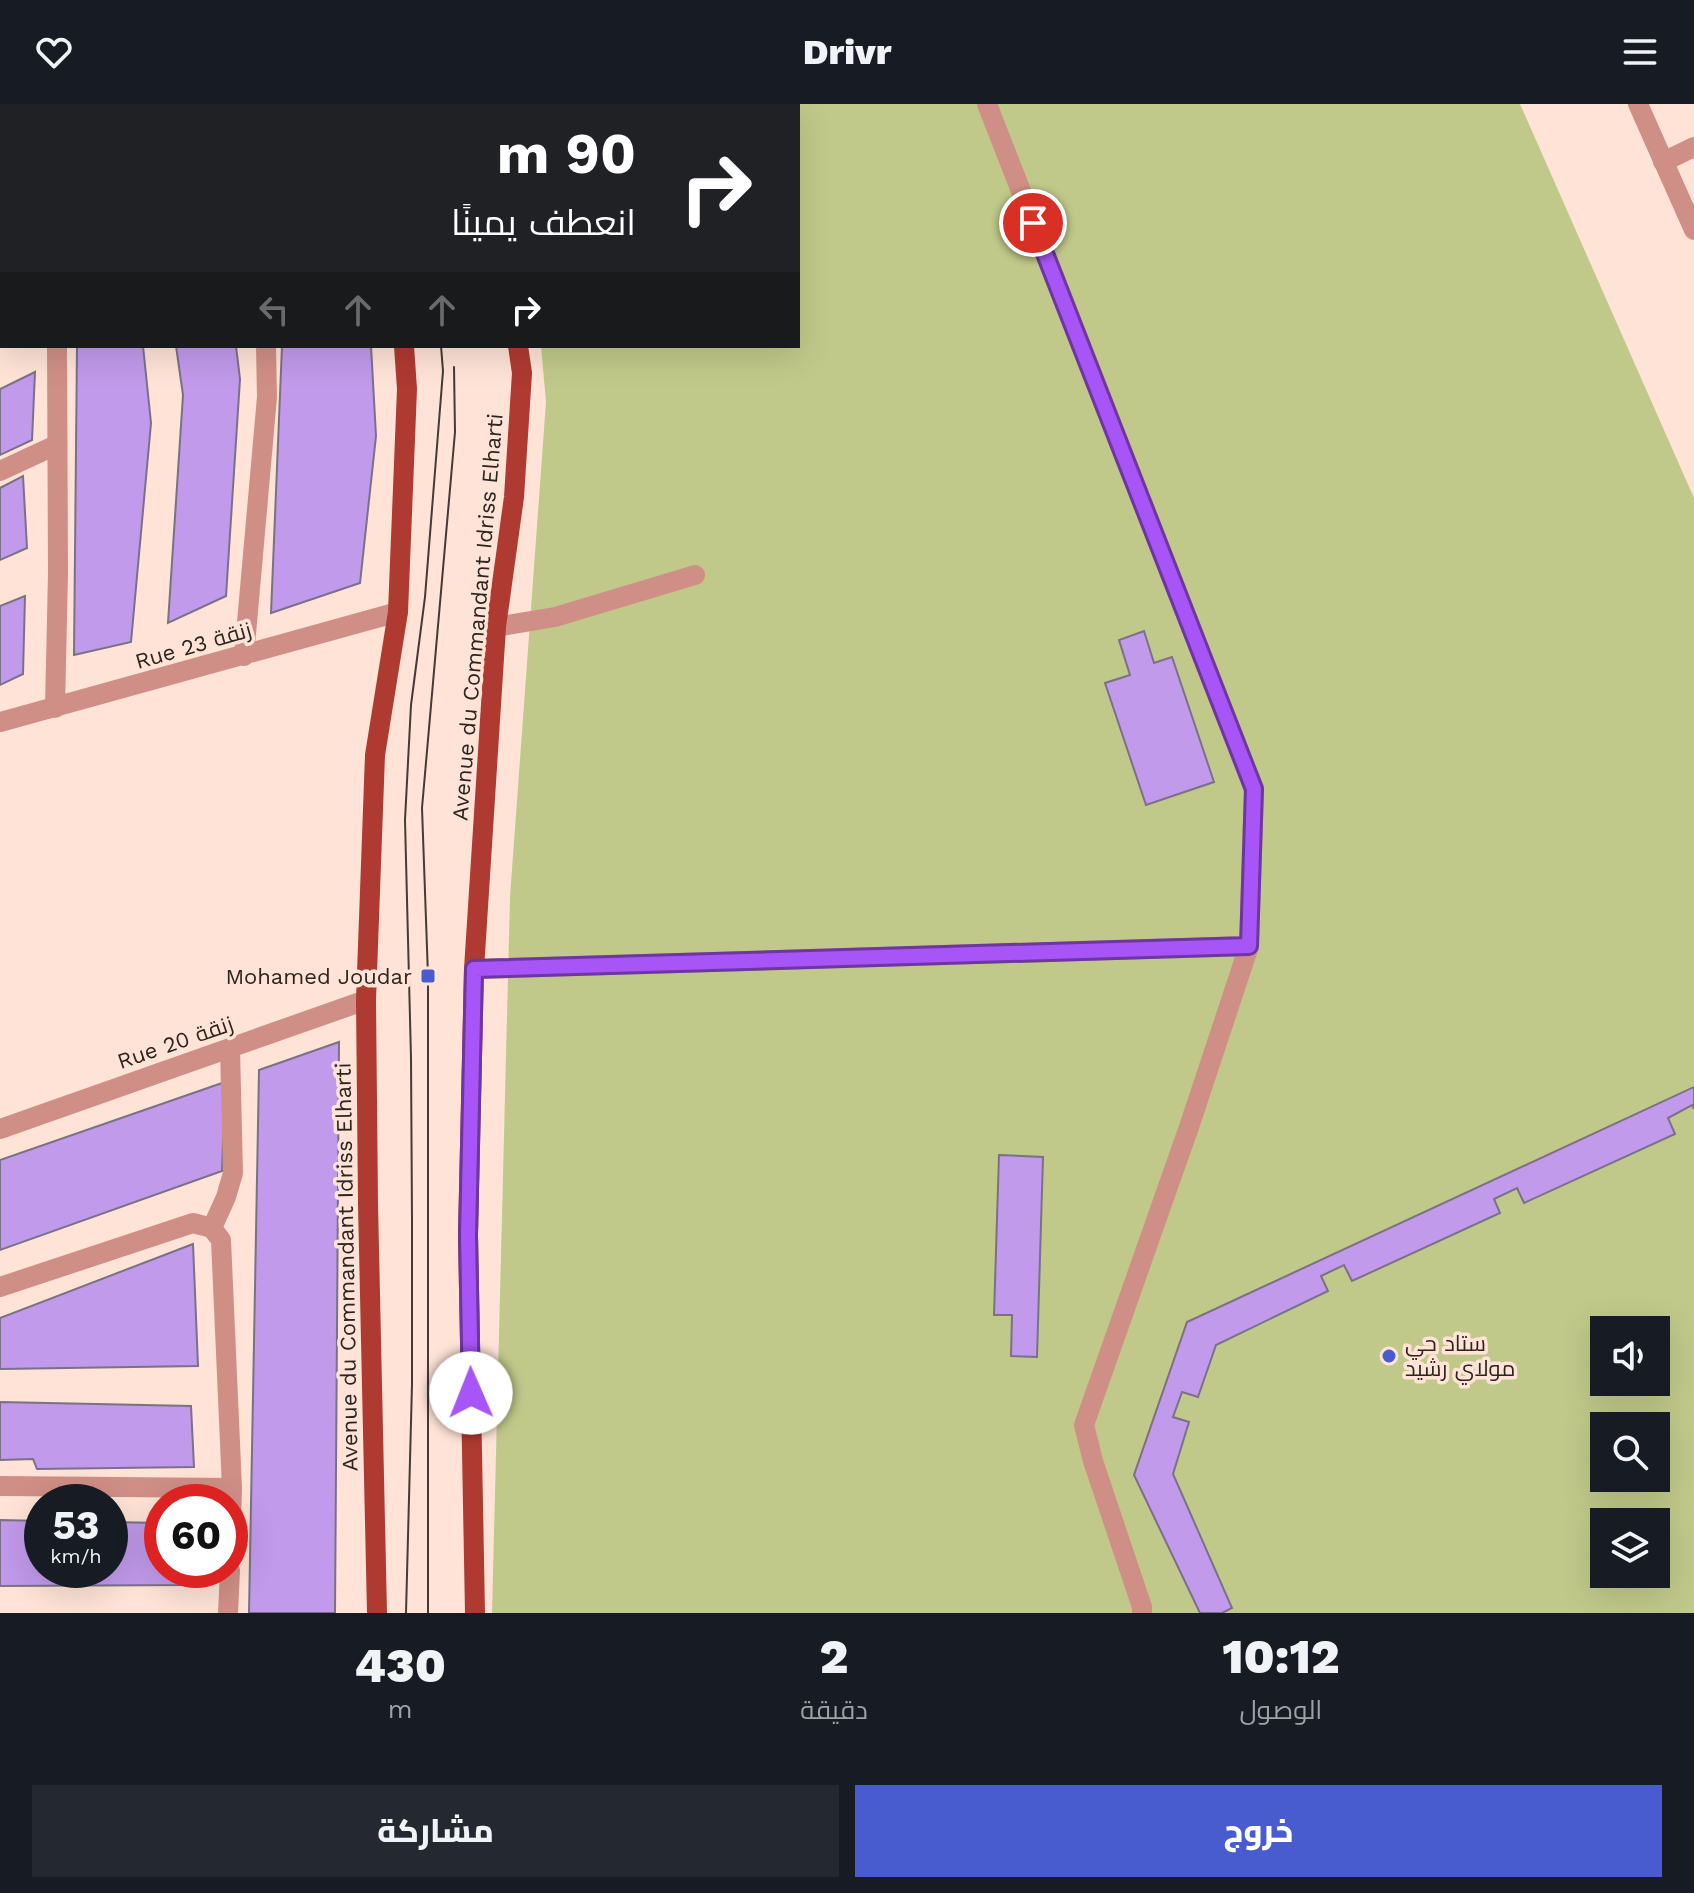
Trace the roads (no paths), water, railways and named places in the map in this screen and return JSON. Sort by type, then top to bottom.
[{"type":"main road","name":"Avenue du Commandant Idriss Elharti","points":[[377,1613],[366,1000],[375,755],[398,612],[407,389],[404,348]]},
{"type":"main road","name":"Avenue du Commandant Idriss Elharti","points":[[475,1613],[468,1235],[474,969],[496,627],[514,497],[522,373],[518,348]]},
{"type":"street","points":[[987,104],[1254,789],[1249,946],[1084,1425],[1143,1611]]},
{"type":"street","points":[[1638,104],[1694,230]]},
{"type":"street","points":[[1663,162],[1694,147]]},
{"type":"street","points":[[55,708],[57,348]]},
{"type":"street","points":[[244,656],[267,397],[266,348]]},
{"type":"street","points":[[0,471],[56,445]]},
{"type":"street","points":[[496,627],[555,617],[695,575]]},
{"type":"street","name":"Rue 23 زنقة","points":[[0,722],[398,612]]},
{"type":"street","points":[[474,969],[1249,946]]},
{"type":"street","name":"Rue 20 زنقة","points":[[0,1129],[366,1000]]},
{"type":"street","points":[[212,1228],[233,1173],[230,1048]]},
{"type":"street","points":[[0,1287],[193,1223],[212,1228],[221,1240],[232,1484]]},
{"type":"street","points":[[0,1486],[144,1486]]},
{"type":"street","points":[[228,1613],[229,1588]]},
{"type":"tram line","points":[[406,1613],[412,1384],[412,1220],[405,820],[411,705],[425,597],[443,371],[441,348]]},
{"type":"tram line","points":[[428,1613],[428,976],[422,808],[455,432],[454,367]]},
{"type":"place","name":"Mohamed Joudar","points":[[428,976]]},
{"type":"place","name":"ستاد حي مولاي رشيد","points":[[1389,1356]]}]
